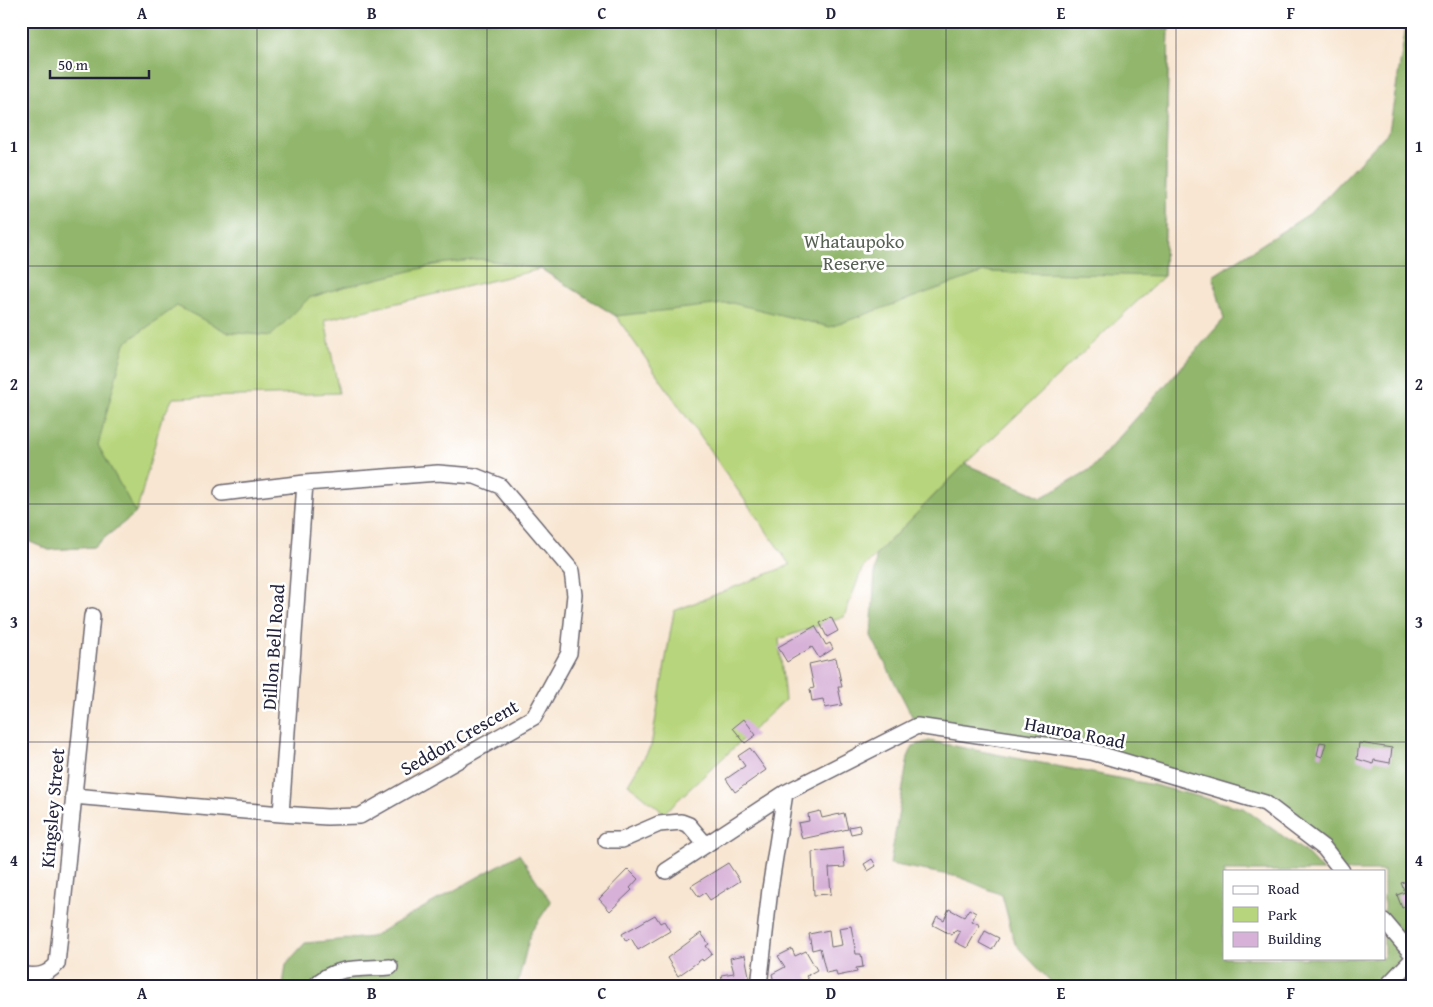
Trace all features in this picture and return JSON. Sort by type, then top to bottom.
[{"type":"street","name":"Seddon Crescent","points":[[73,796],[281,814],[327,817],[360,816],[534,717],[570,653],[575,595],[572,571],[500,486],[475,476],[438,473],[305,483],[222,493]]},
{"type":"street","name":"Dillon Bell Road","points":[[281,814],[305,483]]},
{"type":"street","name":"Kingsley Street","points":[[21,975],[39,976],[48,973],[57,964],[92,616]]},
{"type":"street","name":"Hauroa Road","points":[[666,871],[785,793],[917,726],[1092,752],[1264,803],[1324,848],[1341,870]]},
{"type":"street","points":[[759,986],[770,889],[785,793]]},
{"type":"street","points":[[606,840],[622,840],[659,824],[681,822],[689,825],[706,846]]},
{"type":"street","points":[[1386,923],[1412,954]]},
{"type":"street","points":[[1386,986],[1412,960]]},
{"type":"street","points":[[315,986],[322,978],[336,970],[390,967]]},
{"type":"green space","name":"Whataupoko Reserve","points":[[21,21],[1169,21],[1164,276],[965,464],[862,569],[844,617],[779,639],[785,700],[664,813],[628,784],[651,746],[674,611],[790,565],[616,316],[541,269],[325,320],[339,393],[173,398],[161,421],[137,511],[93,547],[49,550],[21,538]]},
{"type":"green space","name":"Whataupoko Reserve","points":[[21,21],[1169,21],[1164,276],[984,272],[830,327],[732,303],[616,316],[541,269],[480,259],[439,264],[340,288],[309,298],[271,336],[227,332],[177,306],[125,343],[98,445],[136,513],[93,547],[49,550],[21,538]]},
{"type":"green space","points":[[1407,21],[1412,21],[1412,954],[1386,923],[1386,870],[1341,870],[1264,803],[1092,752],[917,726],[871,636],[876,555],[965,464],[1042,497],[1091,469],[1224,319],[1213,276],[1312,212],[1389,131]]},
{"type":"green space","points":[[929,741],[1154,785],[1243,808],[1304,851],[1322,870],[1223,870],[1223,960],[1386,960],[1386,935],[1400,950],[1402,957],[1375,986],[1052,986],[1052,983],[1015,944],[1002,895],[959,877],[890,864],[908,757],[913,746]]},
{"type":"green space","points":[[519,854],[551,902],[531,932],[517,986],[283,986],[286,964],[305,943],[371,937]]},
{"type":"building","points":[[831,617],[838,631],[827,637],[820,623]]},
{"type":"building","points":[[815,626],[826,645],[830,643],[833,649],[819,658],[812,647],[787,662],[778,647]]},
{"type":"building","points":[[836,658],[842,687],[838,687],[842,705],[825,708],[823,699],[812,701],[810,689],[814,688],[809,664]]},
{"type":"building","points":[[744,719],[756,735],[745,743],[733,728]]},
{"type":"building","points":[[1320,742],[1326,743],[1322,757],[1317,755]]},
{"type":"building","points":[[1359,743],[1392,748],[1390,763],[1374,760],[1373,764],[1357,759]]},
{"type":"building","points":[[750,748],[766,770],[735,792],[726,779],[745,766],[738,756]]},
{"type":"building","points":[[820,811],[822,818],[844,813],[848,829],[802,839],[798,823],[809,821],[808,814]]},
{"type":"building","points":[[859,825],[861,832],[851,834],[849,827]]},
{"type":"building","points":[[843,848],[845,867],[829,868],[831,894],[814,895],[812,852]]},
{"type":"building","points":[[872,859],[876,866],[868,871],[864,864]]},
{"type":"building","points":[[728,863],[740,881],[710,900],[705,893],[699,897],[691,886]]},
{"type":"building","points":[[628,869],[638,879],[630,888],[632,890],[610,911],[599,899]]},
{"type":"building","points":[[1412,879],[1412,905],[1402,908],[1397,895],[1405,892],[1401,883]]},
{"type":"building","points":[[949,909],[964,917],[969,909],[976,913],[972,921],[980,925],[967,948],[955,942],[960,932],[955,930],[952,935],[933,925],[937,916],[944,920]]},
{"type":"building","points":[[655,915],[660,923],[664,921],[670,931],[638,950],[631,938],[626,941],[622,934]]},
{"type":"building","points":[[851,926],[856,954],[861,954],[863,967],[856,968],[857,972],[837,976],[836,971],[826,973],[820,948],[812,950],[809,934],[829,930],[831,947],[842,945],[839,928]]},
{"type":"building","points":[[985,931],[999,938],[992,950],[979,943]]},
{"type":"building","points":[[701,933],[709,944],[706,946],[712,954],[678,976],[667,958]]},
{"type":"building","points":[[792,949],[795,956],[806,951],[817,970],[806,976],[810,982],[803,986],[775,986],[772,974],[785,967],[778,956]]},
{"type":"building","points":[[745,955],[751,986],[724,986],[721,975],[734,973],[730,958]]}]
